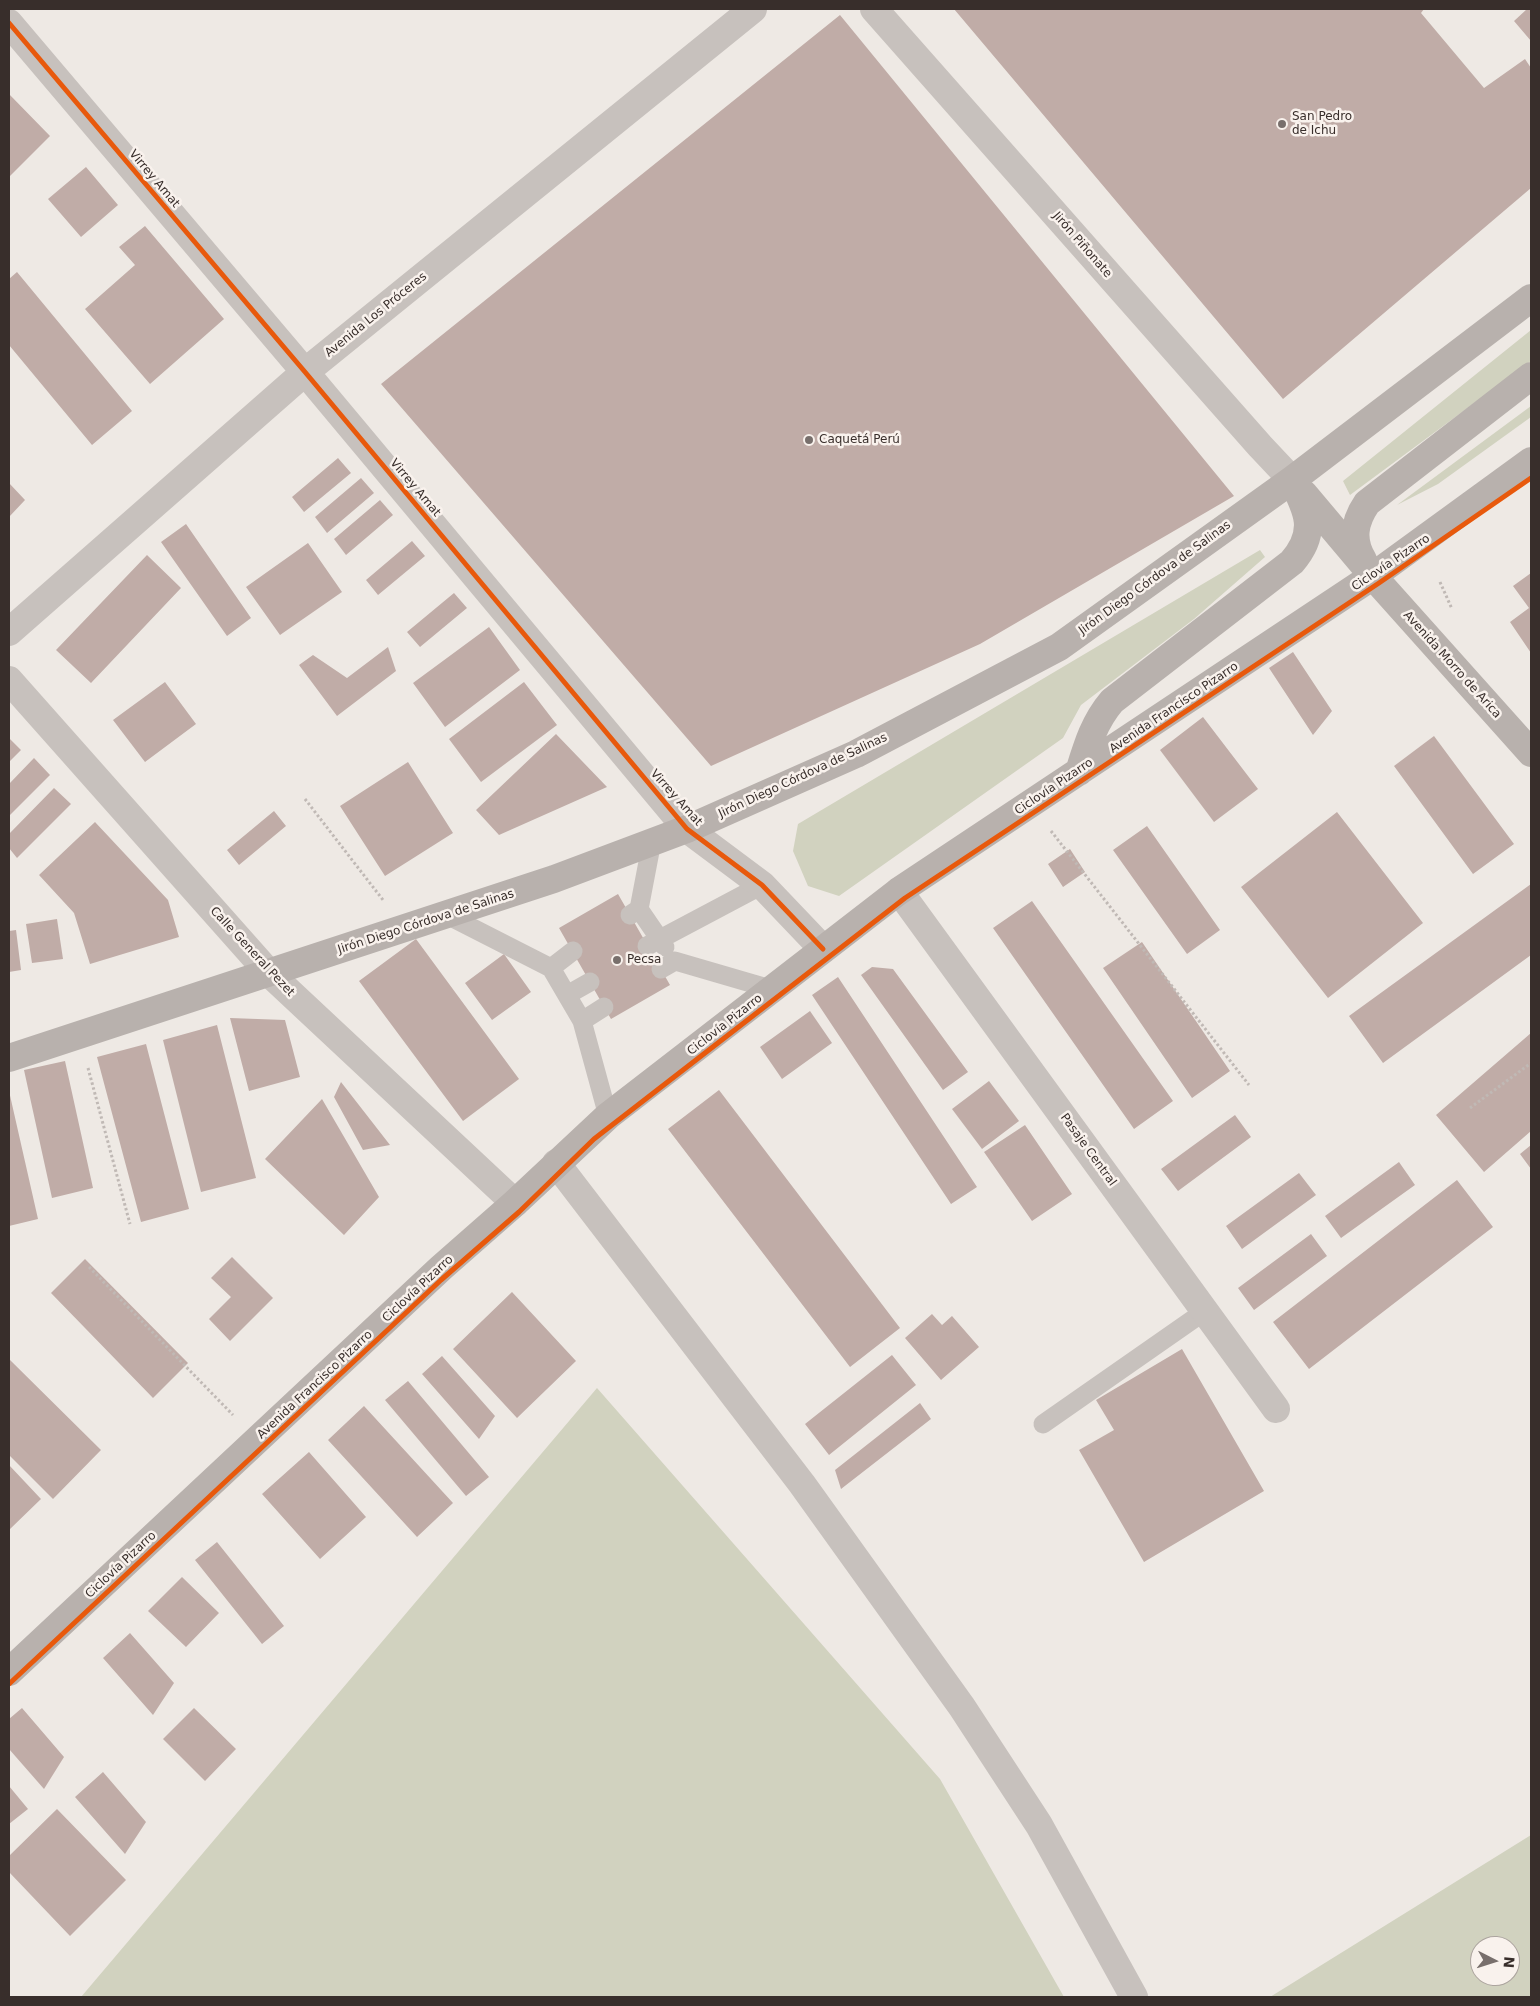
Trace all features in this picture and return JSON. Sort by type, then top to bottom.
[{"type":"main road","name":"Jirón Diego Córdova de Salinas","points":[[9,1058],[554,879],[687,829],[856,754],[1059,647],[1292,480],[1531,298]]},
{"type":"main road","points":[[1373,576],[1360,554],[1355,537],[1357,520],[1368,503],[1531,376]]},
{"type":"main road","name":"Avenida Francisco Pizarro","points":[[9,1672],[440,1268],[515,1203],[556,1162],[608,1116],[822,949],[900,891],[1373,576],[1531,461]]},
{"type":"main road","points":[[1292,480],[1373,576]]},
{"type":"main road","points":[[1079,772],[1092,732],[1101,714],[1112,701],[1292,562],[1302,551],[1308,533],[1308,518],[1304,503],[1292,480]]},
{"type":"main road","name":"Avenida Morro de Arica","points":[[1373,576],[1531,753]]},
{"type":"street","name":"Avenida Los Próceres","points":[[9,632],[305,372],[753,9]]},
{"type":"street","name":"Jirón Piñonate","points":[[874,9],[1292,480]]},
{"type":"street","name":"Virrey Amat","points":[[9,23],[305,372],[687,829],[762,885],[822,949]]},
{"type":"street","name":"Calle General Pezet","points":[[9,680],[269,973],[515,1203]]},
{"type":"street","name":"Pasaje Central","points":[[900,891],[1276,1409]]},
{"type":"street","points":[[556,1162],[802,1484],[962,1707],[1039,1825],[1134,1997]]},
{"type":"lane","points":[[652,841],[634,912],[668,965],[771,989]]},
{"type":"lane","points":[[653,942],[762,885]]},
{"type":"lane","points":[[447,915],[552,968],[582,1021],[608,1116]]},
{"type":"lane","points":[[552,968],[573,951]]},
{"type":"lane","points":[[567,995],[590,982]]},
{"type":"lane","points":[[582,1021],[604,1007]]},
{"type":"lane","points":[[1043,1424],[1205,1311]]},
{"type":"path","points":[[305,799],[405,928]]},
{"type":"path","points":[[1048,827],[1249,1085]]},
{"type":"path","points":[[80,1036],[130,1224]]},
{"type":"path","points":[[1470,1108],[1531,1063]]},
{"type":"path","points":[[88,1266],[257,1439]]},
{"type":"green space","points":[[1531,330],[1531,361],[1350,495],[1343,481]]},
{"type":"green space","points":[[1531,406],[1531,417],[1438,484],[1397,505]]},
{"type":"green space","points":[[1260,550],[1265,557],[1194,619],[1081,705],[1063,738],[839,896],[808,886],[793,851],[798,824]]},
{"type":"green space","points":[[597,1388],[940,1779],[1064,1997],[81,1997]]},
{"type":"green space","points":[[1531,1835],[1531,1997],[1270,1997]]},
{"type":"building","name":"San Pedro de Ichu","points":[[954,9],[1424,9],[1421,13],[1484,88],[1525,59],[1531,68],[1531,188],[1283,399]]},
{"type":"building","points":[[1527,9],[1531,9],[1531,41],[1514,21]]},
{"type":"building","name":"Caquetá Perú","points":[[840,15],[1234,496],[980,644],[711,766],[381,384]]},
{"type":"building","points":[[9,94],[50,136],[9,177]]},
{"type":"building","points":[[86,167],[118,205],[81,237],[48,199]]},
{"type":"building","points":[[145,226],[224,319],[150,384],[85,309],[135,265],[119,247]]},
{"type":"building","points":[[17,272],[132,411],[92,445],[9,345],[9,279]]},
{"type":"building","points":[[338,458],[351,473],[304,512],[292,497]]},
{"type":"building","points":[[361,478],[374,493],[327,533],[315,517]]},
{"type":"building","points":[[9,483],[25,500],[9,517]]},
{"type":"building","points":[[380,500],[393,515],[346,555],[334,539]]},
{"type":"building","points":[[186,524],[251,618],[227,636],[161,542]]},
{"type":"building","points":[[412,541],[425,556],[378,595],[366,580]]},
{"type":"building","points":[[308,543],[342,592],[280,635],[246,587]]},
{"type":"building","points":[[147,555],[181,588],[91,683],[56,650]]},
{"type":"building","points":[[1531,573],[1531,653],[1510,622],[1529,608],[1513,586]]},
{"type":"building","points":[[454,593],[467,608],[420,647],[407,632]]},
{"type":"building","points":[[489,627],[520,670],[445,727],[413,683]]},
{"type":"building","points":[[388,647],[396,671],[337,716],[299,665],[313,655],[347,678]]},
{"type":"building","points":[[1293,652],[1332,711],[1313,735],[1269,668]]},
{"type":"building","points":[[165,682],[196,724],[145,762],[113,720]]},
{"type":"building","points":[[524,682],[557,725],[481,782],[449,739]]},
{"type":"building","points":[[1203,717],[1258,789],[1214,822],[1160,750]]},
{"type":"building","points":[[556,734],[607,787],[499,835],[476,810]]},
{"type":"building","points":[[1434,736],[1514,844],[1473,874],[1394,766]]},
{"type":"building","points":[[9,738],[21,750],[9,762]]},
{"type":"building","points":[[34,758],[50,775],[9,816],[9,784]]},
{"type":"building","points":[[408,762],[453,833],[385,876],[340,806]]},
{"type":"building","points":[[54,788],[71,804],[17,858],[9,848],[9,834]]},
{"type":"building","points":[[274,811],[286,826],[239,865],[227,850]]},
{"type":"building","points":[[1337,812],[1423,923],[1328,998],[1241,887]]},
{"type":"building","points":[[95,822],[168,900],[179,937],[90,964],[74,913],[39,875]]},
{"type":"building","points":[[1147,826],[1220,930],[1187,954],[1113,850]]},
{"type":"building","points":[[1070,849],[1085,872],[1063,887],[1048,864]]},
{"type":"building","points":[[1531,884],[1531,955],[1383,1063],[1349,1016]]},
{"type":"building","name":"Pecsa","points":[[618,894],[670,985],[611,1019],[559,928]]},
{"type":"building","points":[[1032,901],[1173,1101],[1134,1129],[993,928]]},
{"type":"building","points":[[57,919],[63,959],[32,963],[26,924]]},
{"type":"building","points":[[16,930],[21,970],[9,972],[9,931]]},
{"type":"building","points":[[416,939],[519,1079],[463,1121],[359,981]]},
{"type":"building","points":[[1142,942],[1230,1071],[1192,1098],[1103,968]]},
{"type":"building","points":[[504,954],[531,992],[492,1020],[465,983]]},
{"type":"building","points":[[872,967],[893,969],[968,1072],[943,1090],[861,975]]},
{"type":"building","points":[[838,977],[977,1187],[951,1204],[812,995]]},
{"type":"building","points":[[810,1011],[832,1043],[782,1079],[760,1047]]},
{"type":"building","points":[[230,1018],[285,1020],[300,1077],[249,1091]]},
{"type":"building","points":[[217,1025],[256,1178],[201,1192],[163,1040]]},
{"type":"building","points":[[1531,1033],[1531,1131],[1484,1172],[1436,1115]]},
{"type":"building","points":[[146,1044],[189,1209],[141,1222],[97,1057]]},
{"type":"building","points":[[65,1061],[93,1188],[52,1198],[24,1070]]},
{"type":"building","points":[[989,1081],[1019,1121],[982,1149],[952,1109]]},
{"type":"building","points":[[341,1082],[390,1145],[363,1150],[334,1097]]},
{"type":"building","points":[[719,1090],[900,1328],[850,1367],[668,1129]]},
{"type":"building","points":[[9,1091],[38,1219],[9,1226]]},
{"type":"building","points":[[322,1099],[379,1197],[344,1235],[265,1159]]},
{"type":"building","points":[[1235,1115],[1251,1137],[1178,1191],[1161,1169]]},
{"type":"building","points":[[1025,1125],[1072,1194],[1032,1221],[984,1152]]},
{"type":"building","points":[[1531,1145],[1531,1169],[1520,1154]]},
{"type":"building","points":[[1399,1162],[1415,1185],[1341,1238],[1325,1216]]},
{"type":"building","points":[[1299,1173],[1316,1195],[1242,1249],[1226,1226]]},
{"type":"building","points":[[1457,1180],[1493,1227],[1309,1369],[1273,1322]]},
{"type":"building","points":[[1311,1234],[1327,1256],[1254,1310],[1238,1288]]},
{"type":"building","points":[[232,1257],[273,1298],[230,1341],[209,1319],[231,1297],[211,1278]]},
{"type":"building","points":[[85,1259],[188,1363],[153,1398],[51,1293]]},
{"type":"building","points":[[512,1292],[576,1361],[517,1418],[453,1349]]},
{"type":"building","points":[[932,1314],[942,1325],[952,1316],[979,1347],[941,1380],[905,1338]]},
{"type":"building","points":[[1182,1349],[1264,1491],[1144,1562],[1079,1450],[1114,1430],[1096,1400]]},
{"type":"building","points":[[892,1355],[916,1385],[829,1455],[805,1424]]},
{"type":"building","points":[[442,1356],[495,1416],[479,1439],[422,1374]]},
{"type":"building","points":[[9,1359],[101,1450],[53,1499],[9,1455]]},
{"type":"building","points":[[408,1381],[489,1477],[466,1496],[385,1400]]},
{"type":"building","points":[[920,1403],[931,1419],[841,1489],[835,1470]]},
{"type":"building","points":[[364,1406],[453,1503],[417,1537],[328,1440]]},
{"type":"building","points":[[309,1452],[366,1517],[320,1559],[262,1494]]},
{"type":"building","points":[[9,1465],[41,1499],[9,1530]]},
{"type":"building","points":[[217,1542],[284,1626],[262,1644],[195,1560]]},
{"type":"building","points":[[182,1577],[219,1613],[186,1647],[148,1611]]},
{"type":"building","points":[[130,1633],[174,1683],[153,1715],[103,1658]]},
{"type":"building","points":[[22,1708],[64,1757],[44,1789],[9,1749],[9,1719]]},
{"type":"building","points":[[194,1708],[236,1749],[205,1781],[163,1739]]},
{"type":"building","points":[[103,1772],[146,1822],[125,1854],[75,1797]]},
{"type":"building","points":[[9,1786],[28,1809],[9,1824]]},
{"type":"building","points":[[57,1809],[126,1880],[70,1936],[9,1872],[9,1856]]},
{"type":"cycle path","points":[[9,23],[305,372],[687,829],[762,885],[823,949]]},
{"type":"cycle path","name":"Ciclovía Pizarro","points":[[9,1684],[441,1280],[519,1212],[594,1139],[905,898],[1379,583],[1531,478]]},
{"type":"place","name":"San Pedro de Ichu","points":[[1282,124]]},
{"type":"place","name":"Caquetá Perú","points":[[809,440]]},
{"type":"place","name":"Pecsa","points":[[617,960]]}]
